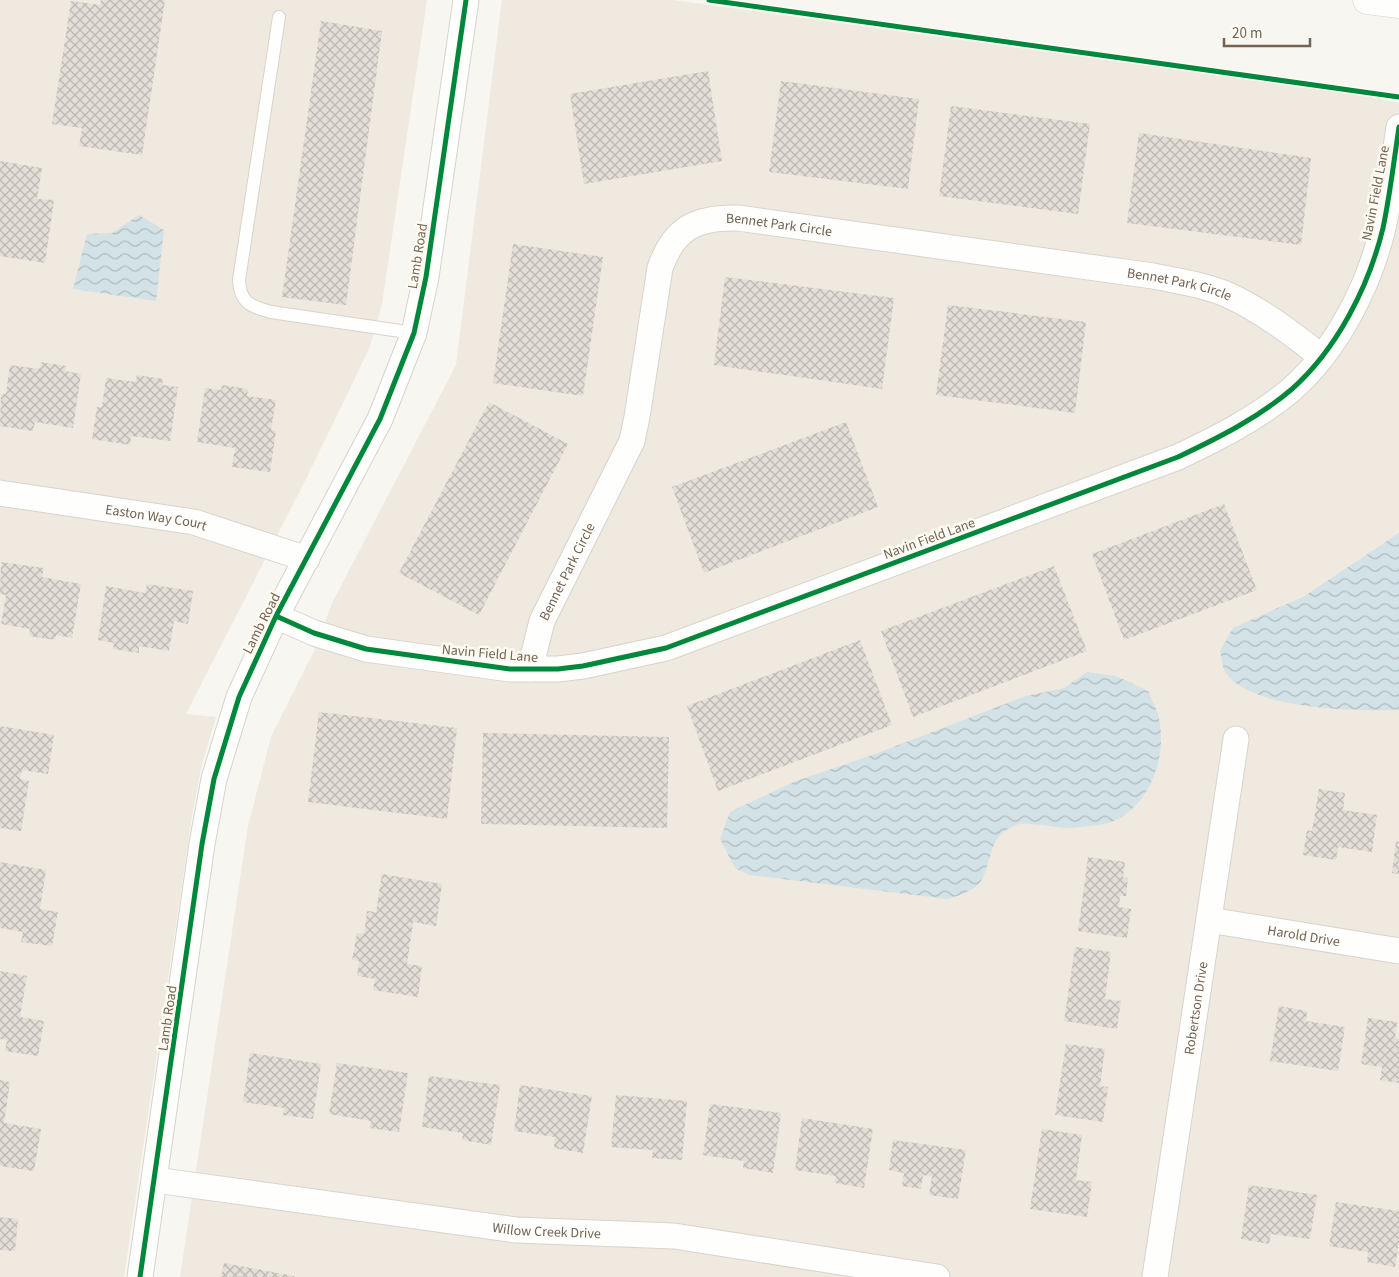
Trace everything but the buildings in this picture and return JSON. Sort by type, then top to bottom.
[{"type":"street","name":"Lamb Road","points":[[140,1277],[202,844],[214,779],[239,697],[276,616],[380,419],[414,333],[426,276],[466,0]]},
{"type":"street","name":"Navin Field Lane","points":[[276,616],[314,633],[366,649],[510,669],[558,669],[590,665],[666,648],[1178,457],[1221,436],[1266,409],[1291,390],[1322,357],[1348,315],[1374,256],[1383,228],[1399,127]]},
{"type":"street","name":"Bennet Park Circle","points":[[530,668],[542,621],[632,441],[660,268],[664,254],[674,238],[701,221],[718,218],[738,218],[1153,276],[1190,283],[1226,294],[1260,311],[1322,357]]},
{"type":"street","name":"Easton Way Court","points":[[0,493],[194,522],[307,559]]},
{"type":"street","name":"Robertson Drive","points":[[1155,1277],[1236,739]]},
{"type":"street","name":"Harold Drive","points":[[1209,920],[1399,951]]},
{"type":"street","name":"Willow Creek Drive","points":[[155,1180],[523,1231],[674,1236],[937,1277]]},
{"type":"lane","points":[[279,17],[239,280],[240,293],[244,300],[255,308],[271,312],[414,333]]},
{"type":"shaded area","points":[[0,0],[427,0],[382,304],[369,349],[307,477],[186,714],[216,717],[202,764],[192,816],[124,1277],[0,1277]]},
{"type":"shaded area","points":[[502,0],[673,0],[1366,96],[1399,103],[1399,1277],[180,1277],[248,826],[271,737],[314,651],[332,603],[456,365]]},
{"type":"water","points":[[139,215],[164,230],[156,301],[73,289],[87,234],[112,233]]},
{"type":"water","points":[[1399,533],[1399,710],[1358,710],[1306,706],[1281,701],[1258,695],[1239,685],[1226,673],[1220,651],[1233,628],[1303,597]]},
{"type":"water","points":[[1087,672],[1116,676],[1148,691],[1158,715],[1161,730],[1161,746],[1153,778],[1146,792],[1125,815],[1111,822],[1073,828],[1021,824],[1006,830],[995,842],[981,881],[966,892],[948,899],[749,875],[735,868],[720,839],[730,812],[796,781],[875,754],[1026,696],[1064,688]]},
{"type":"cycle path","points":[[140,1277],[202,844],[214,779],[239,697],[276,616],[380,419],[414,333],[426,277],[466,0]]},
{"type":"cycle path","points":[[709,0],[1399,97]]},
{"type":"cycle path","points":[[276,616],[314,633],[366,649],[510,669],[558,669],[583,666],[666,648],[1178,457],[1237,427],[1279,399],[1308,373],[1337,336],[1360,294],[1377,250],[1390,190],[1399,127]]}]
